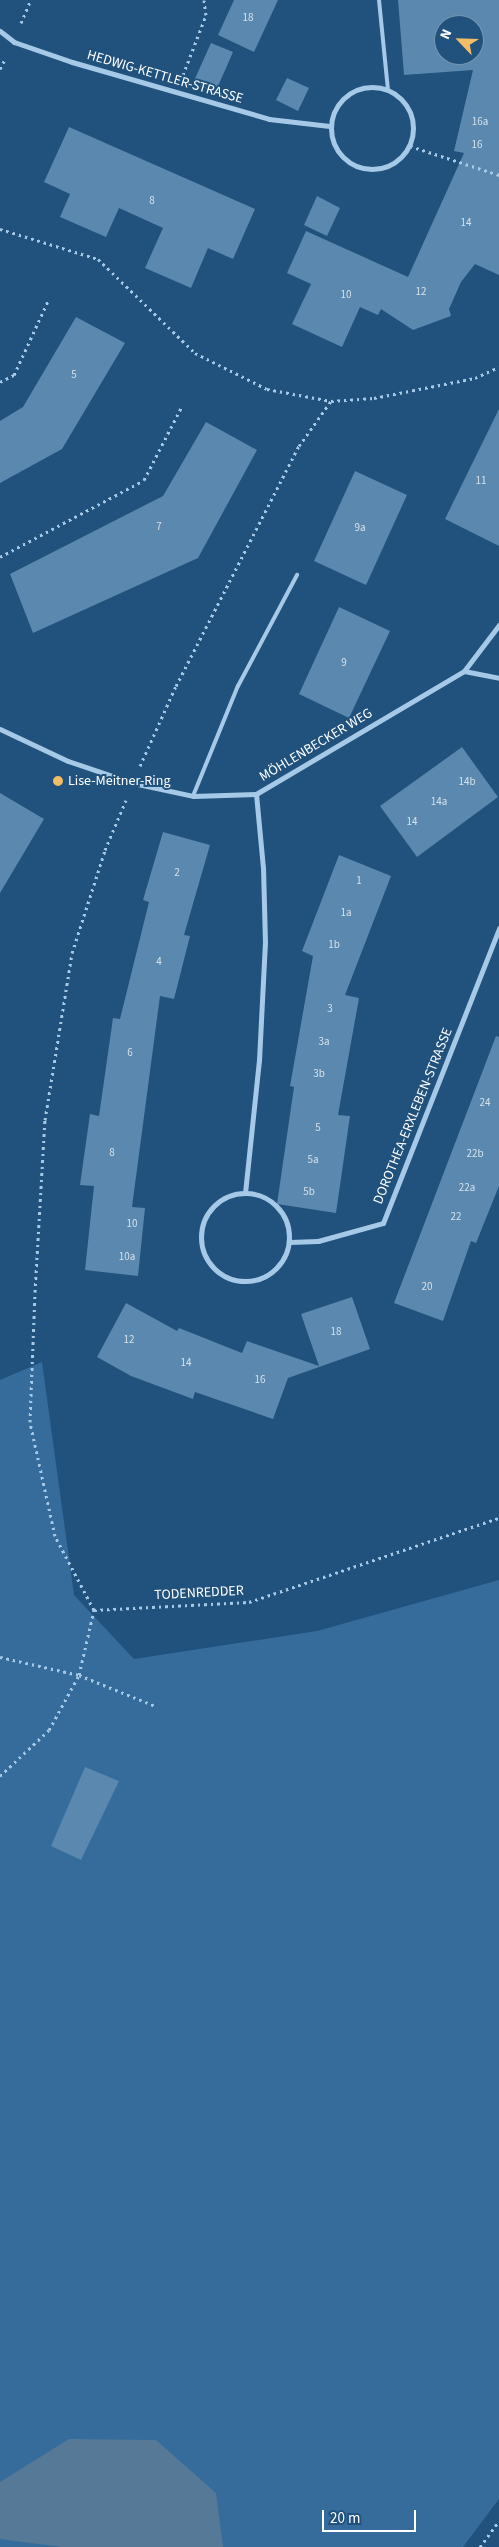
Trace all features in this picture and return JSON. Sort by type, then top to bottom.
[{"type":"street","name":"HEDWIG-KETTLER-STRASSE","points":[[0,31],[14,42],[269,118],[330,126]]},
{"type":"street","points":[[375,87],[388,90],[403,101],[412,118],[410,146],[402,158],[390,166],[376,170],[362,169],[348,163],[338,153],[330,126],[340,102],[350,93],[375,87]]},
{"type":"street","name":"MÖHLENBECKER WEG","points":[[0,729],[68,762],[133,783],[193,796],[256,794],[464,671],[499,625]]},
{"type":"street","points":[[464,671],[499,678]]},
{"type":"street","points":[[245,1193],[259,1060],[265,942],[263,868],[256,794]]},
{"type":"street","name":"DOROTHEA-ERXLEBEN-STRASSE","points":[[289,1242],[318,1241],[383,1223],[499,928]]},
{"type":"street","points":[[245,1193],[263,1196],[274,1204],[283,1215],[289,1242],[285,1256],[276,1268],[264,1277],[249,1280],[234,1279],[221,1273],[210,1263],[202,1235],[205,1220],[223,1199],[245,1193]]},
{"type":"lane","points":[[379,0],[388,90]]},
{"type":"lane","points":[[193,796],[238,686],[297,575]]},
{"type":"path","points":[[14,42],[30,0]]},
{"type":"path","points":[[176,91],[206,15],[204,0]]},
{"type":"path","points":[[410,146],[499,175]]},
{"type":"path","points":[[0,229],[98,259],[195,353],[267,389],[331,401],[374,398],[466,380],[499,368]]},
{"type":"path","points":[[0,382],[14,375],[48,301]]},
{"type":"path","points":[[0,1776],[49,1730],[79,1675],[94,1610],[56,1536],[30,1422],[34,1292],[45,1120],[72,953],[105,850],[176,686],[299,446],[331,401]]},
{"type":"path","points":[[0,557],[144,480],[182,408]]},
{"type":"path","name":"TODENREDDER","points":[[94,1610],[249,1602],[499,1518]]},
{"type":"path","points":[[0,1657],[79,1675],[155,1706]]},
{"type":"path","points":[[480,2547],[499,2521]]},
{"type":"shaded area","points":[[42,1362],[74,1595],[134,1659],[317,1631],[499,1580],[499,2499],[463,2547],[0,2547],[0,1380]]},
{"type":"shaded area","points":[[69,2439],[156,2440],[216,2493],[223,2547],[62,2547],[0,2539],[0,2482]]},
{"type":"building","points":[[234,0],[278,0],[254,52],[218,35]]},
{"type":"building","points":[[398,0],[499,0],[499,275],[475,264],[461,282],[449,309],[451,316],[413,330],[381,309],[378,315],[360,307],[342,347],[292,324],[311,284],[287,273],[306,231],[408,277],[464,153],[454,151],[473,70],[404,75]]},
{"type":"building","points":[[211,43],[233,52],[215,93],[193,83]]},
{"type":"building","points":[[287,78],[309,88],[298,111],[276,100]]},
{"type":"building","points":[[69,127],[255,209],[233,259],[208,248],[191,288],[145,268],[163,228],[119,208],[106,237],[60,217],[70,194],[44,182]]},
{"type":"building","points":[[317,196],[340,208],[327,236],[304,225]]},
{"type":"building","points":[[76,317],[125,343],[62,449],[0,483],[0,421],[23,407]]},
{"type":"building","points":[[499,409],[499,546],[445,519]]},
{"type":"building","points":[[206,422],[257,450],[198,558],[33,633],[10,574],[163,496]]},
{"type":"building","points":[[355,471],[407,495],[366,585],[314,561]]},
{"type":"building","points":[[339,607],[390,631],[349,718],[299,694]]},
{"type":"building","points":[[462,747],[498,797],[417,857],[380,806]]},
{"type":"building","points":[[0,793],[44,819],[0,893]]},
{"type":"building","points":[[163,832],[210,845],[184,935],[190,936],[174,999],[160,996],[132,1207],[145,1208],[138,1276],[85,1270],[94,1186],[80,1185],[90,1114],[99,1116],[113,1018],[120,1019],[149,902],[143,900]]},
{"type":"building","points":[[339,855],[391,876],[345,995],[359,998],[338,1115],[350,1116],[336,1213],[277,1204],[294,1087],[290,1086],[313,956],[302,951]]},
{"type":"building","points":[[496,1036],[499,1037],[499,1186],[476,1243],[471,1241],[443,1321],[394,1303]]},
{"type":"building","points":[[352,1297],[370,1349],[288,1378],[273,1419],[195,1392],[193,1399],[131,1376],[97,1357],[126,1303],[177,1331],[179,1328],[242,1353],[247,1341],[319,1366],[301,1314]]},
{"type":"building","points":[[85,1767],[119,1781],[81,1860],[51,1846]]},
{"type":"place","name":"Lise-Meitner-Ring","points":[[58,781]]}]
